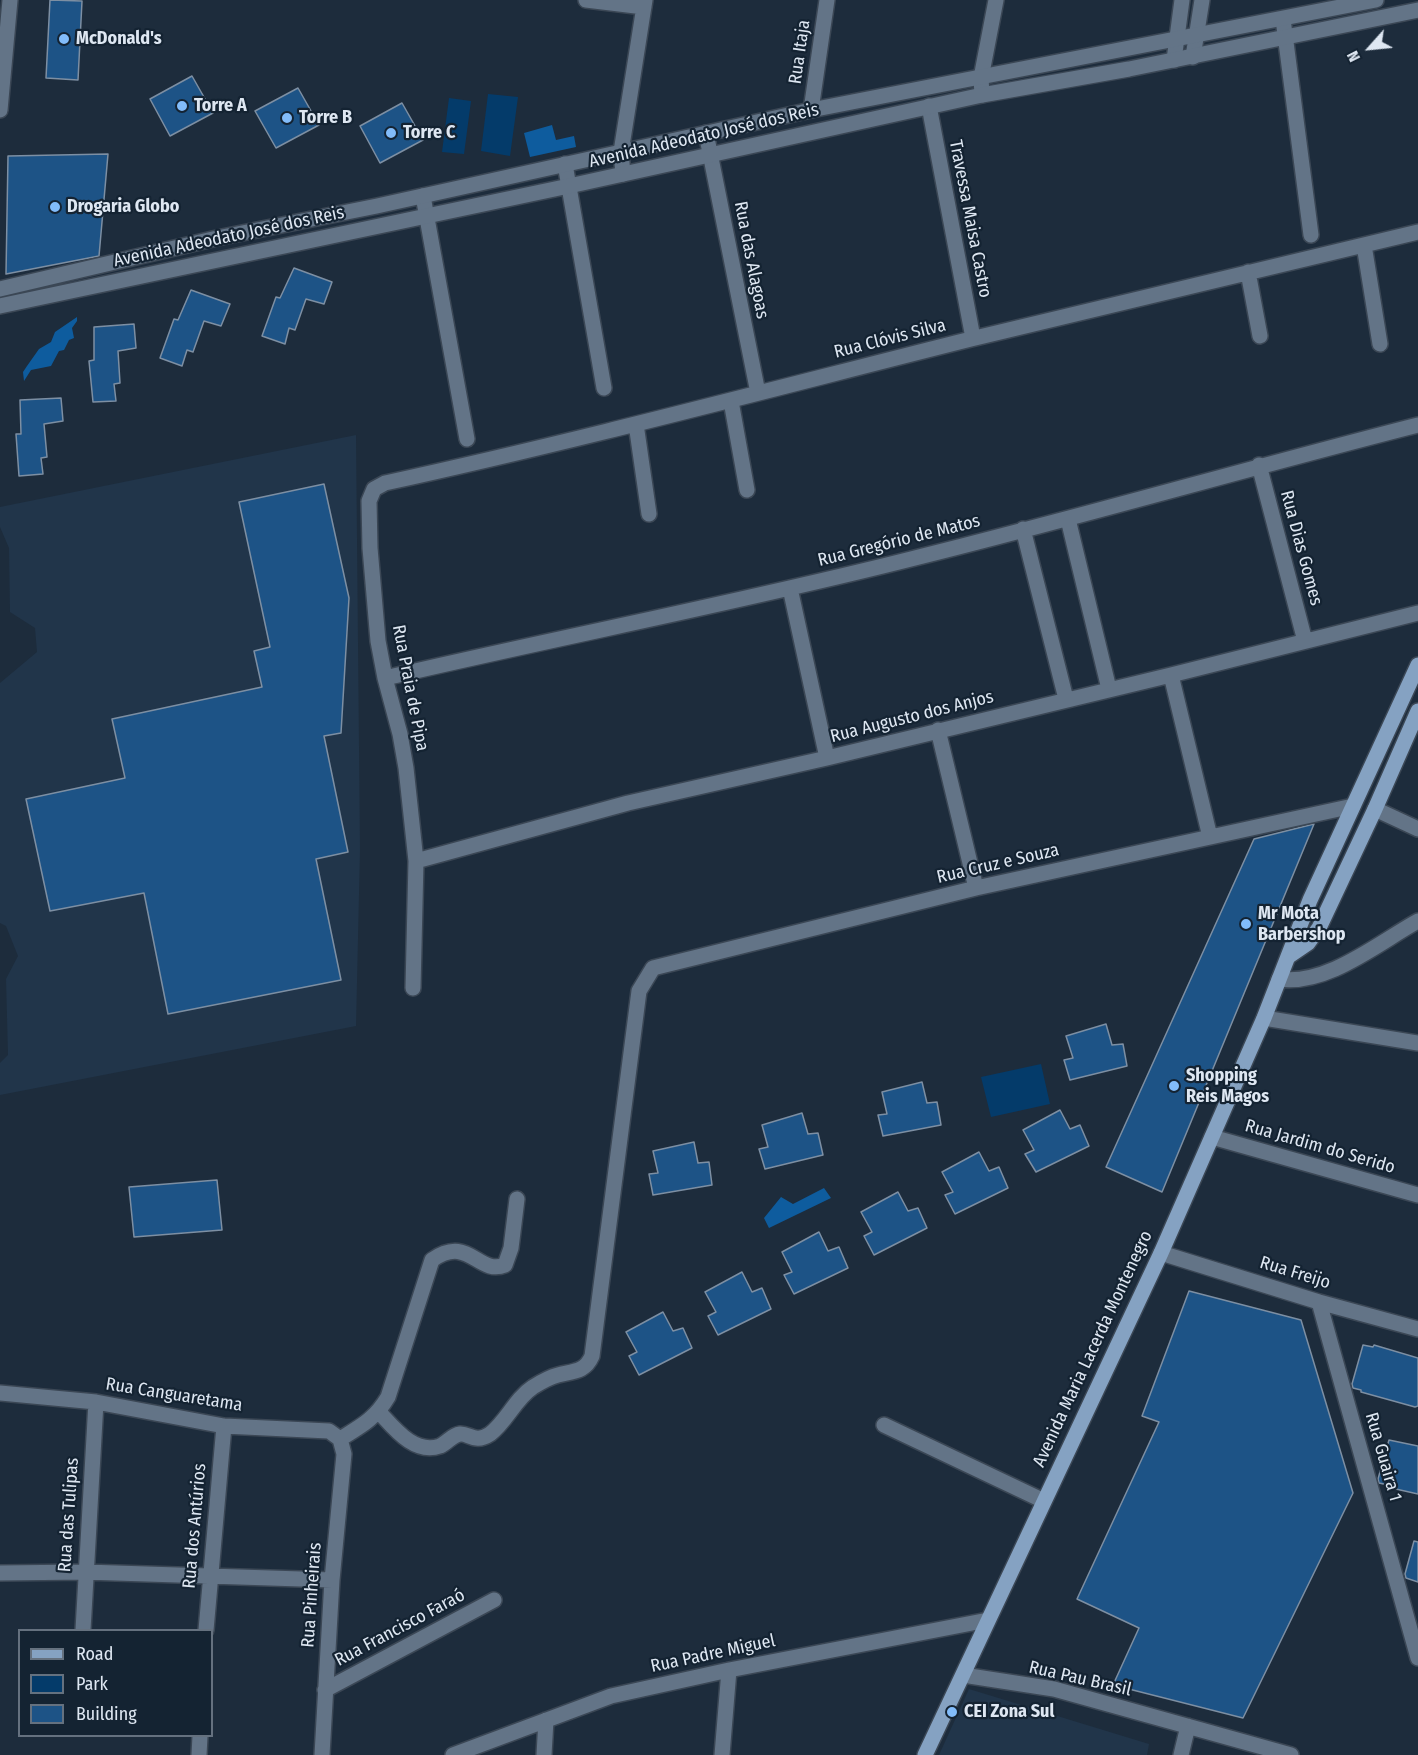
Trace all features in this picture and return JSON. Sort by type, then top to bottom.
[{"type":"main road","name":"Avenida Maria Lacerda Montenegro","points":[[926,1755],[1161,1252],[1264,1018],[1302,918],[1418,665]]},
{"type":"main road","name":"Avenida Maria Lacerda Montenegro","points":[[1289,956],[1308,943],[1319,927],[1418,711]]},
{"type":"street","points":[[0,110],[3,33],[9,0]]},
{"type":"street","points":[[586,0],[644,3],[621,152],[623,174]]},
{"type":"street","name":"Rua Itaja","points":[[811,110],[827,0]]},
{"type":"street","points":[[982,95],[981,78],[996,0]]},
{"type":"street","points":[[1174,60],[1182,0]]},
{"type":"street","points":[[1193,57],[1202,0]]},
{"type":"street","points":[[1377,0],[1378,19]]},
{"type":"street","name":"Avenida Adeodato José dos Reis","points":[[0,289],[246,232],[423,196],[811,110],[1377,0]]},
{"type":"street","name":"Avenida Adeodato José dos Reis","points":[[0,306],[710,156],[928,106],[1193,57],[1418,10]]},
{"type":"street","points":[[1283,19],[1311,235]]},
{"type":"street","name":"Travessa Maisa Castro","points":[[928,106],[973,339]]},
{"type":"street","name":"Rua das Alagoas","points":[[706,133],[758,393]]},
{"type":"street","points":[[565,164],[604,388]]},
{"type":"street","points":[[423,196],[467,439]]},
{"type":"street","name":"Rua Clóvis Silva","points":[[374,489],[385,483],[731,401],[973,339],[1418,231]]},
{"type":"street","points":[[246,232],[250,252]]},
{"type":"street","points":[[1364,245],[1380,344]]},
{"type":"street","points":[[1248,272],[1260,336]]},
{"type":"street","points":[[731,401],[747,490]]},
{"type":"street","points":[[636,424],[649,514]]},
{"type":"street","name":"Rua Gregório de Matos","points":[[385,678],[912,559],[1068,519],[1259,465],[1418,425]]},
{"type":"street","name":"Rua Dias Gomes","points":[[1259,465],[1305,641]]},
{"type":"street","name":"Rua Praia de Pipa","points":[[374,489],[369,501],[370,548],[378,641],[404,757],[416,861],[413,988]]},
{"type":"street","points":[[1068,519],[1108,689]]},
{"type":"street","points":[[1023,529],[1066,699]]},
{"type":"street","points":[[790,588],[827,758]]},
{"type":"street","name":"Rua Augusto dos Anjos","points":[[416,861],[628,803],[827,758],[1418,613]]},
{"type":"street","points":[[1171,675],[1210,837]]},
{"type":"street","points":[[938,730],[976,888]]},
{"type":"street","name":"Rua Cruz e Souza","points":[[379,1412],[405,1439],[423,1446],[440,1446],[458,1434],[479,1438],[495,1429],[519,1399],[532,1387],[558,1375],[576,1372],[589,1363],[592,1356],[639,991],[653,968],[976,888],[1353,806]]},
{"type":"street","points":[[1375,809],[1418,829]]},
{"type":"street","points":[[1279,979],[1302,980],[1332,971],[1418,921]]},
{"type":"street","points":[[1264,1018],[1418,1043]]},
{"type":"street","name":"Rua Jardim do Serido","points":[[1212,1137],[1418,1195]]},
{"type":"street","points":[[340,1439],[365,1425],[379,1412],[387,1397],[432,1260],[443,1252],[456,1250],[490,1267],[497,1269],[505,1265],[509,1258],[517,1199]]},
{"type":"street","name":"Rua Freijo","points":[[1161,1252],[1319,1302],[1418,1329]]},
{"type":"street","name":"Rua Guaira 1","points":[[1319,1302],[1418,1658]]},
{"type":"street","name":"Rua Canguaretama","points":[[0,1393],[96,1402],[224,1426],[328,1431],[340,1439]]},
{"type":"street","name":"Rua das Tulipas","points":[[82,1629],[96,1402]]},
{"type":"street","points":[[884,1425],[1044,1501]]},
{"type":"street","name":"Rua dos Antúrios","points":[[206,1629],[224,1426]]},
{"type":"street","name":"Rua Pinheirais","points":[[322,1755],[332,1580],[344,1454],[340,1439]]},
{"type":"street","points":[[0,1573],[85,1572],[332,1580]]},
{"type":"street","name":"Rua Francisco Faraó","points":[[325,1690],[494,1600]]},
{"type":"street","name":"Rua Padre Miguel","points":[[453,1755],[611,1696],[729,1670],[988,1620]]},
{"type":"street","points":[[722,1755],[729,1670]]},
{"type":"street","name":"Rua Pau Brasil","points":[[963,1675],[1054,1689],[1291,1755]]},
{"type":"street","points":[[544,1755],[546,1720]]},
{"type":"street","points":[[1180,1755],[1188,1726]]},
{"type":"street","points":[[199,1755],[200,1737]]},
{"type":"shaded area","points":[[552,125],[556,140],[574,136],[576,147],[530,157],[524,133]]},
{"type":"shaded area","points":[[77,317],[72,328],[74,338],[69,340],[64,350],[59,351],[51,366],[31,370],[24,381],[23,372],[39,349],[51,342],[55,332]]},
{"type":"shaded area","points":[[356,435],[360,850],[356,1026],[0,1095],[0,1063],[8,1055],[6,979],[18,956],[6,926],[0,923],[0,683],[37,652],[35,628],[10,612],[9,548],[0,527],[0,507]]},
{"type":"shaded area","points":[[824,1188],[831,1198],[769,1228],[764,1218],[781,1197],[793,1204]]},
{"type":"shaded area","points":[[969,1689],[1149,1744],[1147,1755],[939,1755]]},
{"type":"green space","points":[[488,94],[518,97],[510,156],[481,151]]},
{"type":"green space","points":[[449,98],[471,101],[464,154],[442,152]]},
{"type":"green space","points":[[1041,1064],[1050,1104],[991,1117],[981,1077]]},
{"type":"building","name":"McDonald's","points":[[50,0],[82,1],[78,80],[46,78]]},
{"type":"building","name":"Torre A","points":[[192,76],[213,113],[170,136],[150,99]]},
{"type":"building","name":"Torre B","points":[[298,88],[319,125],[276,148],[255,111]]},
{"type":"building","name":"Torre C","points":[[402,103],[423,140],[380,163],[360,126]]},
{"type":"building","name":"Drogaria Globo","points":[[108,154],[99,256],[6,274],[8,156]]},
{"type":"building","points":[[294,268],[332,282],[324,304],[306,299],[295,330],[289,328],[285,344],[262,336],[276,297],[280,298]]},
{"type":"building","points":[[191,290],[230,304],[221,326],[204,321],[193,352],[187,350],[182,366],[160,358],[174,319],[178,320]]},
{"type":"building","points":[[134,324],[136,348],[118,351],[120,383],[114,384],[116,401],[93,402],[89,361],[94,360],[94,327]]},
{"type":"building","points":[[61,398],[63,421],[44,424],[47,457],[41,458],[43,474],[19,476],[16,434],[21,434],[20,400]]},
{"type":"building","points":[[324,484],[349,598],[341,733],[324,736],[348,852],[316,859],[341,980],[168,1014],[144,893],[50,911],[26,799],[125,778],[112,719],[262,687],[254,651],[270,647],[239,502]]},
{"type":"building","name":"Shopping Reis Magos","points":[[1314,824],[1162,1192],[1106,1167],[1254,839]]},
{"type":"building","points":[[1106,1024],[1112,1045],[1123,1044],[1127,1066],[1070,1080],[1064,1060],[1073,1058],[1066,1036]]},
{"type":"building","points":[[922,1082],[927,1103],[937,1102],[941,1125],[883,1136],[878,1115],[887,1114],[882,1092]]},
{"type":"building","points":[[1060,1110],[1070,1129],[1080,1125],[1089,1146],[1036,1172],[1025,1154],[1034,1150],[1023,1130]]},
{"type":"building","points":[[802,1113],[808,1134],[818,1133],[823,1155],[765,1169],[759,1149],[768,1147],[762,1125]]},
{"type":"building","points":[[694,1142],[698,1163],[709,1162],[712,1185],[653,1195],[649,1174],[658,1173],[653,1151]]},
{"type":"building","points":[[979,1152],[989,1171],[999,1167],[1008,1188],[955,1214],[945,1195],[953,1192],[942,1172]]},
{"type":"building","points":[[217,1180],[222,1230],[134,1237],[129,1187]]},
{"type":"building","points":[[898,1192],[908,1211],[918,1208],[927,1228],[874,1255],[864,1236],[872,1232],[861,1212]]},
{"type":"building","points":[[819,1232],[828,1251],[839,1247],[848,1268],[794,1294],[784,1275],[792,1272],[782,1252]]},
{"type":"building","points":[[742,1272],[752,1292],[762,1288],[771,1309],[718,1335],[708,1316],[716,1312],[705,1292]]},
{"type":"building","points":[[1189,1291],[1301,1320],[1353,1493],[1243,1718],[1113,1685],[1139,1628],[1077,1599],[1159,1422],[1142,1416]]},
{"type":"building","points":[[663,1312],[673,1331],[683,1328],[692,1348],[639,1375],[629,1356],[637,1352],[626,1332]]},
{"type":"building","points":[[1363,1345],[1373,1347],[1374,1345],[1418,1358],[1418,1406],[1353,1388],[1352,1384]]},
{"type":"building","points":[[1389,1440],[1418,1446],[1418,1494],[1379,1483],[1378,1479]]},
{"type":"building","points":[[1414,1541],[1418,1542],[1418,1582],[1406,1578],[1405,1574]]},
{"type":"place","name":"McDonald's","points":[[64,39]]},
{"type":"place","name":"Torre A","points":[[182,106]]},
{"type":"place","name":"Torre B","points":[[287,118]]},
{"type":"place","name":"Torre C","points":[[391,133]]},
{"type":"place","name":"Drogaria Globo","points":[[55,207]]},
{"type":"place","name":"Mr Mota Barbershop","points":[[1246,924]]},
{"type":"place","name":"Shopping Reis Magos","points":[[1174,1086]]},
{"type":"place","name":"CEI Zona Sul","points":[[952,1712]]}]
